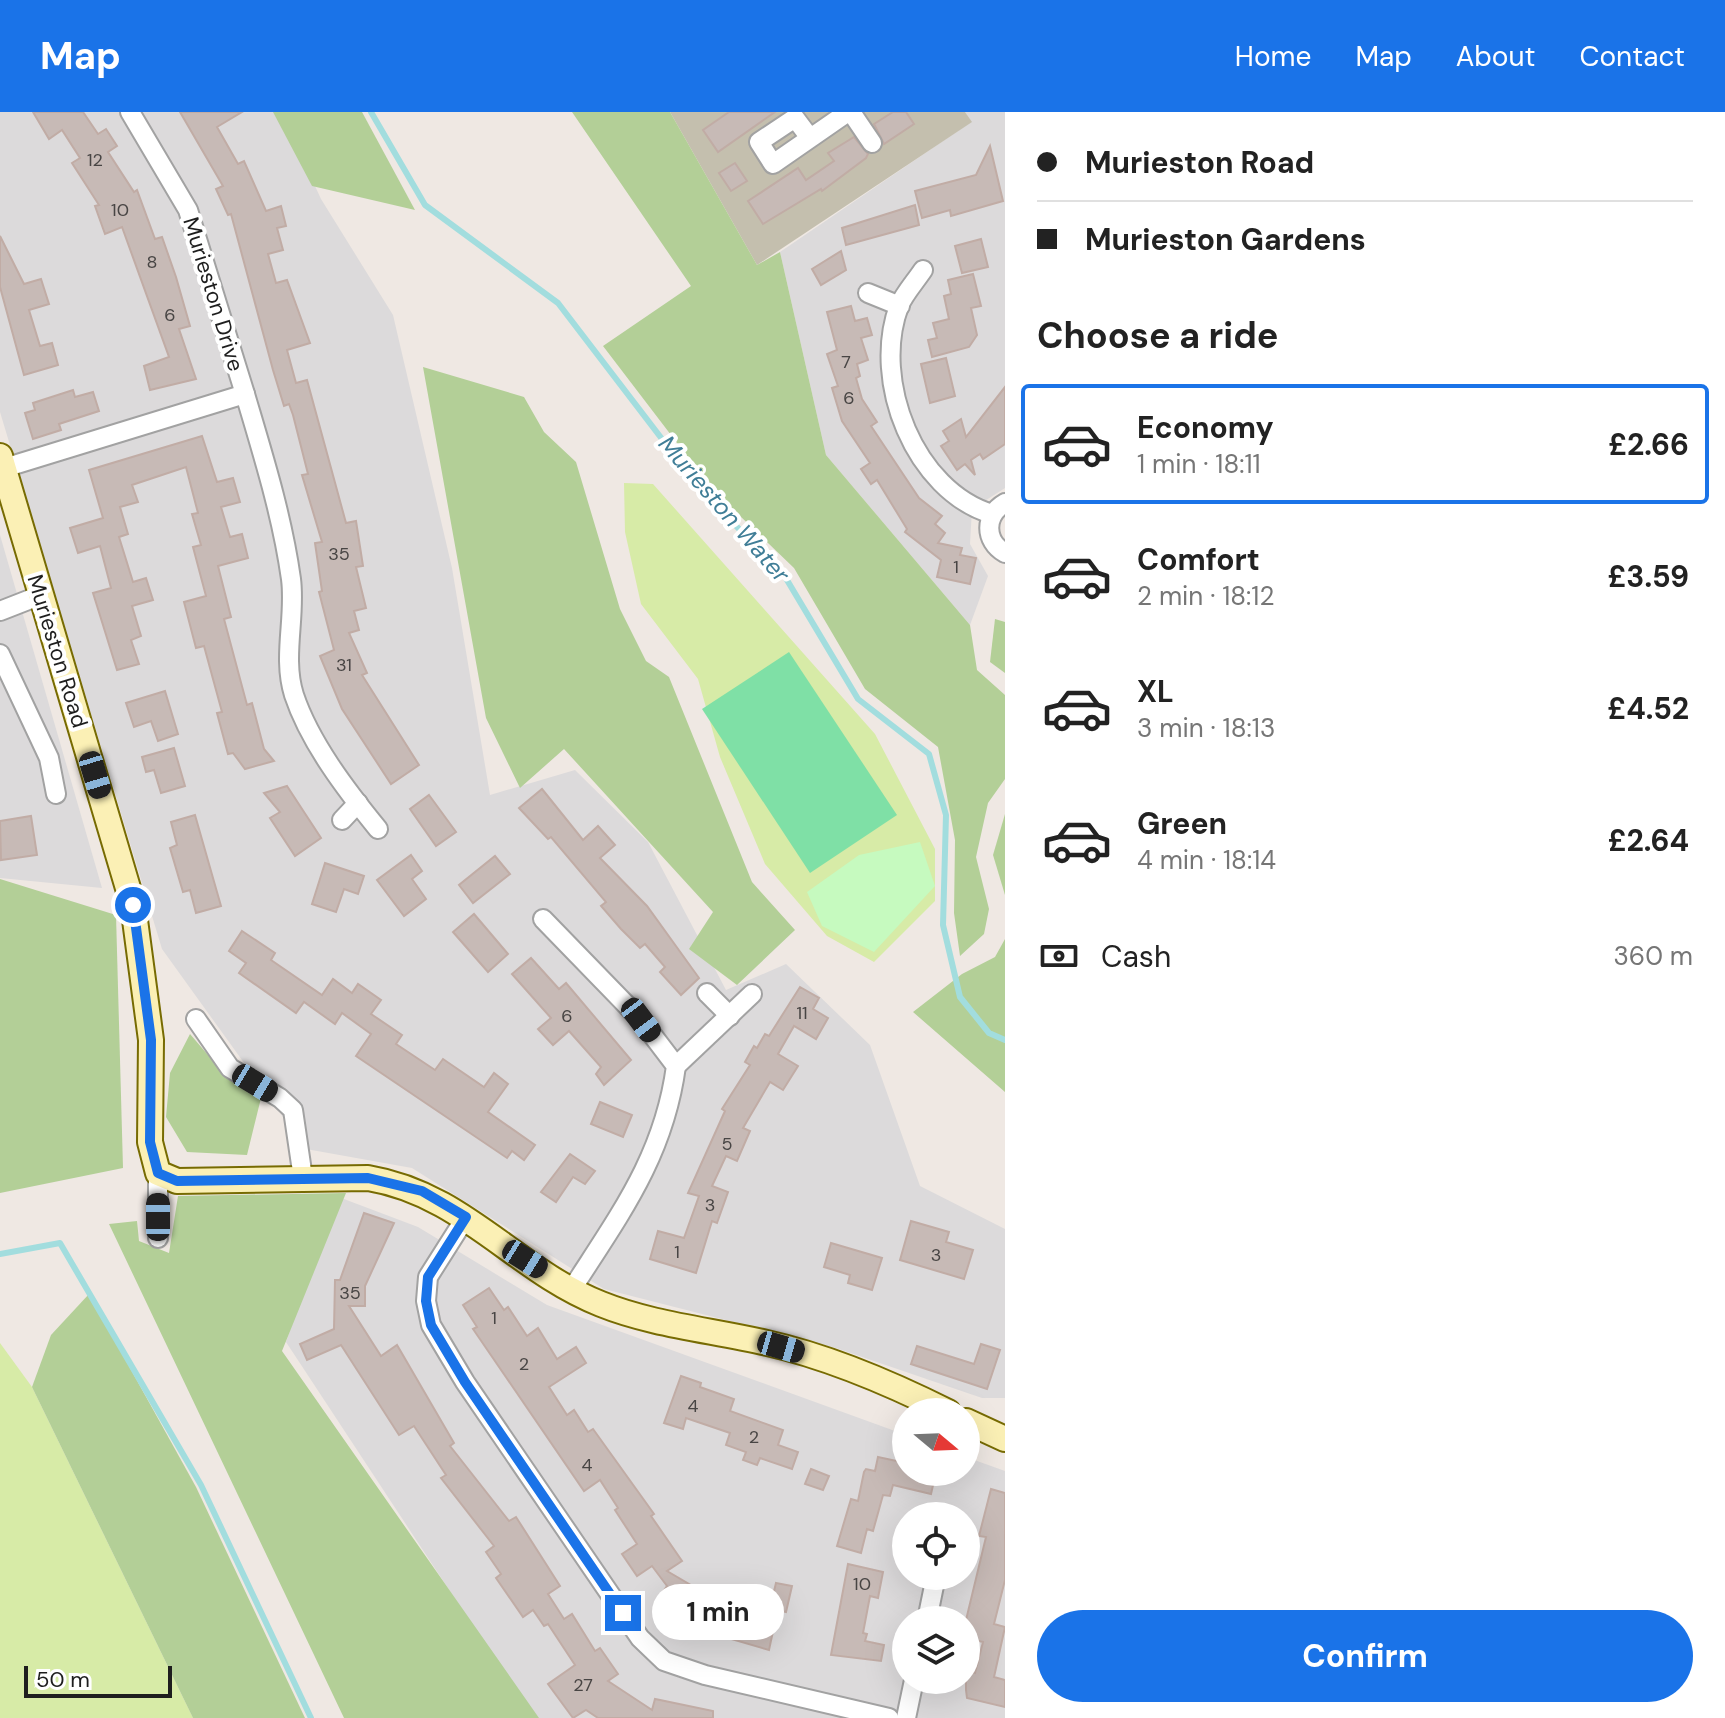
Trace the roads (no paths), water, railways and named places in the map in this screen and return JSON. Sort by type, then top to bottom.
[{"type":"street","name":"Murieston Drive","points":[[130,112],[188,210],[275,495],[291,582],[289,653],[293,691],[303,720],[378,829]]},
{"type":"street","points":[[810,138],[849,112],[872,143]]},
{"type":"street","points":[[923,270],[900,306],[891,367],[892,395],[902,420],[948,492],[971,508],[999,509],[989,531],[991,540],[1005,553]]},
{"type":"street","points":[[868,293],[900,306]]},
{"type":"street","name":"Murieston Drive","points":[[2,462],[245,394]]},
{"type":"street","name":"Murieston Road","points":[[2,462],[133,905],[151,1040],[150,1142],[158,1173]]},
{"type":"street","points":[[0,611],[41,595]]},
{"type":"street","points":[[0,654],[49,758],[56,794]]},
{"type":"street","points":[[342,820],[358,803]]},
{"type":"street","points":[[543,919],[641,1020],[676,1066]]},
{"type":"street","points":[[707,993],[730,1016]]},
{"type":"street","points":[[572,1289],[629,1200],[662,1136],[671,1106],[676,1066],[752,994]]},
{"type":"street","points":[[196,1019],[230,1068],[280,1098],[293,1110],[303,1178]]},
{"type":"street","points":[[158,1238],[158,1173],[177,1181],[368,1178],[397,1183],[422,1191],[466,1217],[572,1289],[632,1314],[771,1344],[826,1360],[879,1379],[919,1398]]},
{"type":"street","points":[[466,1217],[428,1277],[426,1301],[431,1325],[465,1382],[640,1638],[664,1661],[705,1675],[889,1718]]},
{"type":"street","points":[[980,1427],[1005,1439]]},
{"type":"street","points":[[906,1718],[911,1694]]},
{"type":"waterway","name":"Murieston Water","points":[[371,112],[425,205],[558,303],[701,490],[784,575],[858,699],[929,754],[946,815],[943,925],[960,997],[989,1033],[1005,1040]]},
{"type":"waterway","points":[[0,1254],[60,1243],[201,1485],[311,1718]]}]
